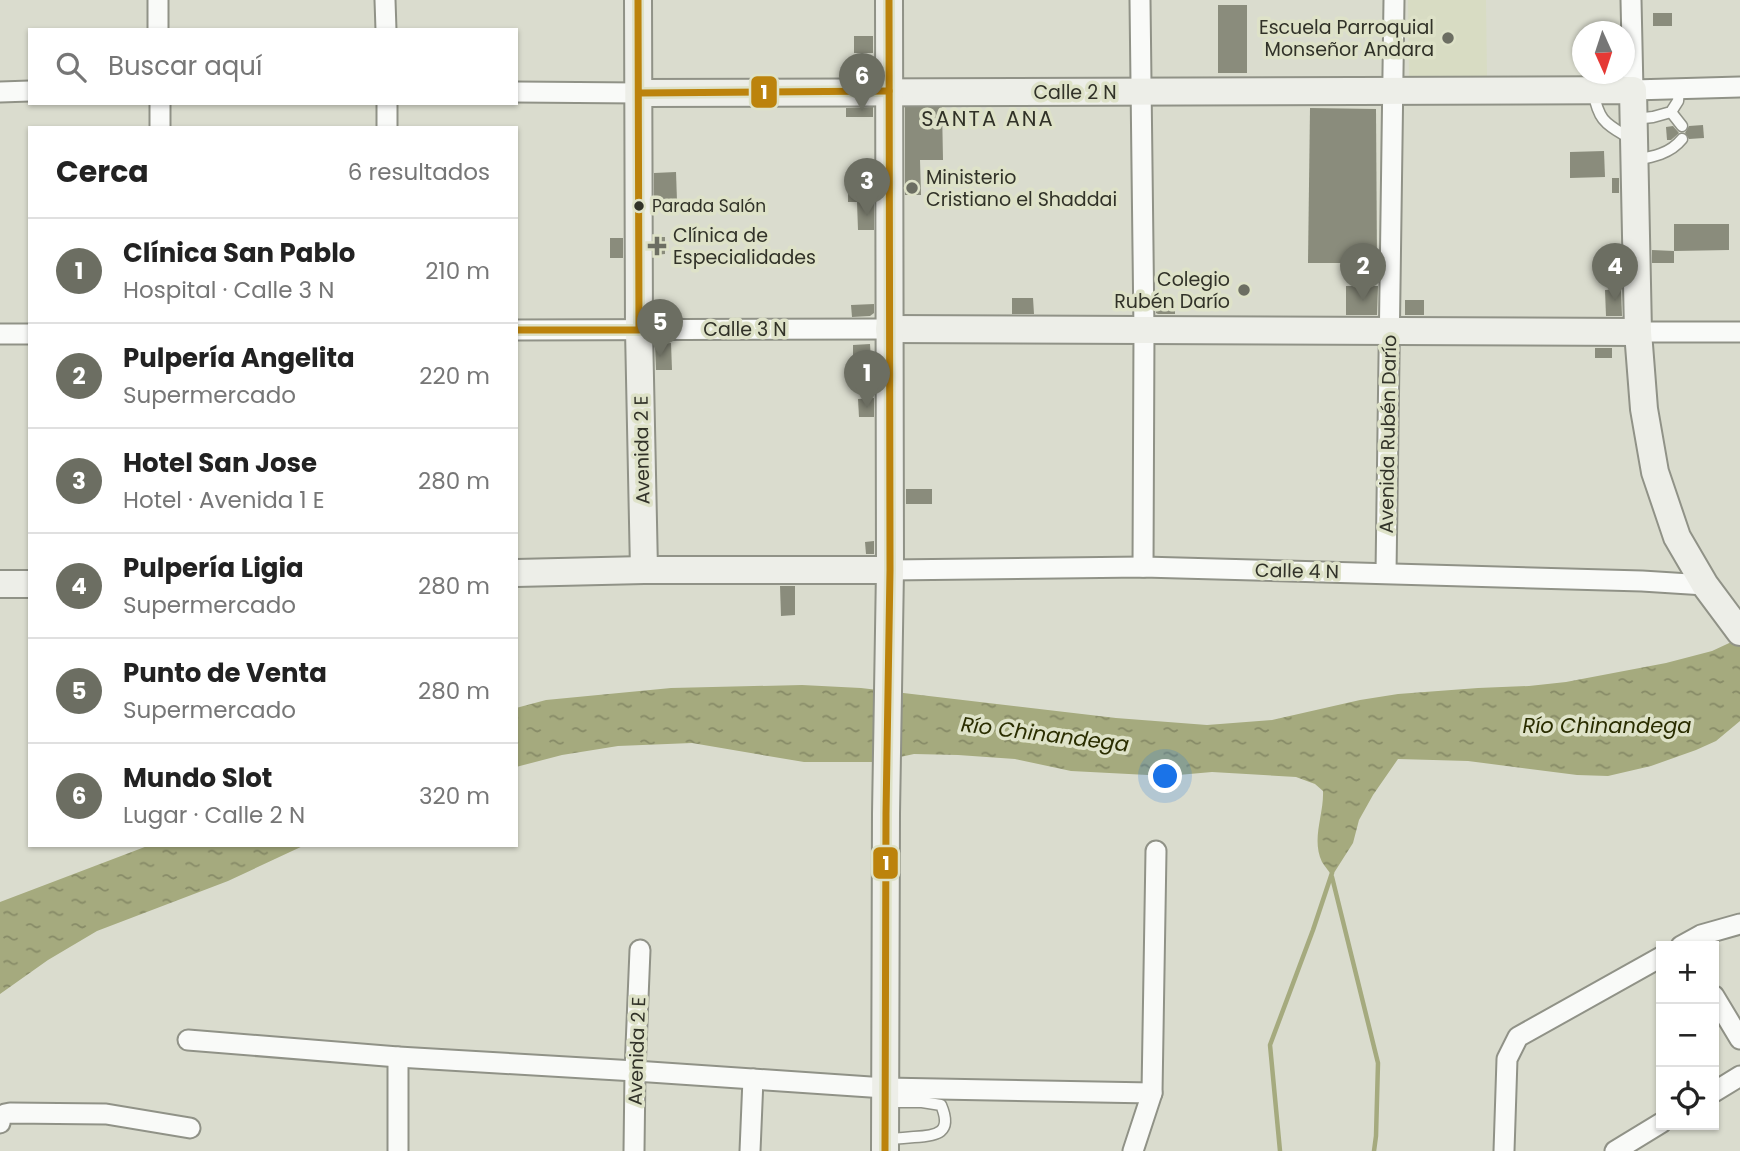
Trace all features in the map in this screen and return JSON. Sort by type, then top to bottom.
[{"type":"street","points":[[158,0],[158,28]]},
{"type":"street","points":[[386,0],[386,28]]},
{"type":"street","name":"Avenida 2 E","points":[[638,0],[639,330],[644,570]]},
{"type":"street","points":[[885,1145],[890,570],[890,0]]},
{"type":"street","points":[[1140,0],[1144,331],[1143,567]]},
{"type":"street","name":"Avenida Rubén Darío","points":[[1386,573],[1394,0]]},
{"type":"street","points":[[1632,0],[1637,332],[1644,409],[1655,472],[1677,537],[1705,585],[1740,632]]},
{"type":"street","points":[[1633,90],[1740,87]]},
{"type":"street","name":"Calle 2 N","points":[[518,92],[1633,90]]},
{"type":"street","points":[[0,92],[28,92]]},
{"type":"street","points":[[160,105],[160,126]]},
{"type":"street","points":[[387,105],[387,126]]},
{"type":"street","points":[[889,329],[1740,332]]},
{"type":"street","name":"Calle 3 N","points":[[518,330],[889,329]]},
{"type":"street","points":[[0,334],[28,334]]},
{"type":"street","name":"Calle 4 N","points":[[890,570],[1143,567],[1705,585]]},
{"type":"street","points":[[518,573],[890,570]]},
{"type":"street","points":[[0,584],[28,584]]},
{"type":"street","points":[[1133,1151],[1152,1093],[1156,850]]},
{"type":"street","points":[[1691,941],[1701,935],[1740,924]]},
{"type":"street","name":"Avenida 2 E","points":[[634,1151],[640,950]]},
{"type":"street","points":[[1504,1151],[1507,1059],[1518,1037],[1656,960]]},
{"type":"street","points":[[1719,1004],[1740,1040]]},
{"type":"street","points":[[188,1040],[398,1057],[753,1079],[885,1095],[1152,1093]]},
{"type":"street","points":[[398,1057],[398,1151]]},
{"type":"street","points":[[1719,1089],[1740,1076]]},
{"type":"street","points":[[750,1151],[753,1079]]},
{"type":"street","points":[[0,1123],[1,1117],[10,1113],[106,1114],[190,1128]]},
{"type":"street","points":[[1615,1151],[1656,1126]]},
{"type":"lane","points":[[1634,140],[1653,117],[1671,112],[1678,101],[1679,89]]},
{"type":"lane","points":[[1592,90],[1596,110],[1602,119],[1659,155],[1676,146],[1682,139]]},
{"type":"lane","points":[[1671,112],[1682,126]]},
{"type":"lane","points":[[885,1095],[941,1105],[945,1125],[940,1133],[932,1136],[885,1145]]},
{"type":"shaded area","name":"Escuela Parroquial Monseñor Andara","points":[[1408,0],[1486,0],[1487,76],[1409,78]]},
{"type":"water","name":"Río Chinandega","points":[[1740,638],[1740,721],[1716,741],[1651,766],[1608,776],[1577,775],[1468,761],[1398,759],[1373,795],[1359,820],[1353,843],[1332,876],[1322,862],[1318,845],[1323,791],[1315,784],[1296,777],[1212,772],[1167,776],[1071,771],[1015,759],[958,755],[914,754],[877,762],[804,762],[692,743],[618,746],[562,755],[518,766],[518,707],[546,700],[671,688],[802,685],[861,688],[1116,718],[1207,725],[1272,720],[1398,694],[1566,682],[1666,663],[1712,651]]},
{"type":"water","points":[[145,847],[301,847],[228,881],[97,931],[48,960],[0,994],[0,902]]},
{"type":"building","points":[[1218,5],[1247,5],[1247,73],[1218,73]]},
{"type":"building","points":[[1653,13],[1672,13],[1672,26],[1653,26]]},
{"type":"building","points":[[854,36],[873,36],[873,53],[854,53]]},
{"type":"building","points":[[873,107],[873,117],[846,117],[846,108]]},
{"type":"building","points":[[905,107],[942,107],[943,160],[920,160],[921,195],[905,195]]},
{"type":"building","points":[[1310,108],[1376,109],[1377,263],[1308,263]]},
{"type":"building","points":[[1703,125],[1704,138],[1689,139],[1685,133],[1689,126]]},
{"type":"building","points":[[1673,126],[1679,133],[1667,140],[1666,127]]},
{"type":"building","points":[[1604,151],[1605,177],[1570,178],[1570,152]]},
{"type":"building","points":[[676,172],[677,201],[654,202],[654,173]]},
{"type":"building","points":[[1612,178],[1619,178],[1619,193],[1612,193]]},
{"type":"building","points":[[874,187],[874,230],[858,230],[857,202],[848,202],[848,188]]},
{"type":"building","points":[[1674,224],[1729,224],[1729,250],[1674,251]]},
{"type":"building","name":"Clínica de Especialidades","points":[[654,237],[665,237],[665,254],[655,255]]},
{"type":"building","points":[[610,238],[623,238],[623,258],[610,258]]},
{"type":"building","points":[[1652,250],[1674,251],[1674,263],[1652,263]]},
{"type":"building","points":[[1346,286],[1378,286],[1377,315],[1346,315]]},
{"type":"building","points":[[1621,289],[1622,316],[1606,316],[1605,290]]},
{"type":"building","points":[[1012,298],[1033,298],[1034,314],[1012,314]]},
{"type":"building","points":[[1156,299],[1175,299],[1175,314],[1156,313]]},
{"type":"building","points":[[1405,300],[1424,300],[1424,315],[1405,315]]},
{"type":"building","points":[[874,304],[874,313],[870,316],[852,317],[851,305]]},
{"type":"building","points":[[671,343],[672,370],[656,370],[655,344]]},
{"type":"building","points":[[870,344],[871,361],[853,361],[853,345]]},
{"type":"building","points":[[1595,348],[1612,348],[1612,358],[1595,358]]},
{"type":"building","points":[[874,398],[874,417],[859,417],[858,399]]},
{"type":"building","points":[[906,489],[932,489],[932,504],[906,504]]},
{"type":"building","points":[[874,541],[874,554],[866,554],[865,542]]},
{"type":"building","points":[[780,586],[795,586],[795,615],[781,616]]},
{"type":"waterway","points":[[1280,1151],[1270,1045],[1332,873]]},
{"type":"waterway","points":[[1332,877],[1378,1063],[1374,1151]]},
{"type":"transit line","name":"1","points":[[518,330],[639,330],[638,0]]},
{"type":"transit line","name":"1","points":[[885,1151],[890,570],[889,0]]},
{"type":"transit line","name":"1","points":[[639,93],[889,91]]},
{"type":"place","name":"Escuela Parroquial Monseñor Andara","points":[[1448,38]]},
{"type":"place","name":"Mundo Slot","points":[[862,111]]},
{"type":"place","name":"Ministerio Cristiano el Shaddai","points":[[912,188]]},
{"type":"place","name":"Parada Salón","points":[[639,206]]},
{"type":"place","name":"Hotel San Jose","points":[[867,216]]},
{"type":"place","name":"Clínica de Especialidades","points":[[657,246]]},
{"type":"place","name":"Colegio Rubén Darío","points":[[1244,290]]},
{"type":"place","name":"Pulpería Angelita","points":[[1363,301]]},
{"type":"place","name":"Pulpería Ligia","points":[[1615,301]]},
{"type":"place","name":"Punto de Venta","points":[[660,357]]},
{"type":"place","name":"Clínica San Pablo","points":[[867,408]]},
{"type":"district","name":"SANTA ANA","points":[[988,118]]}]
